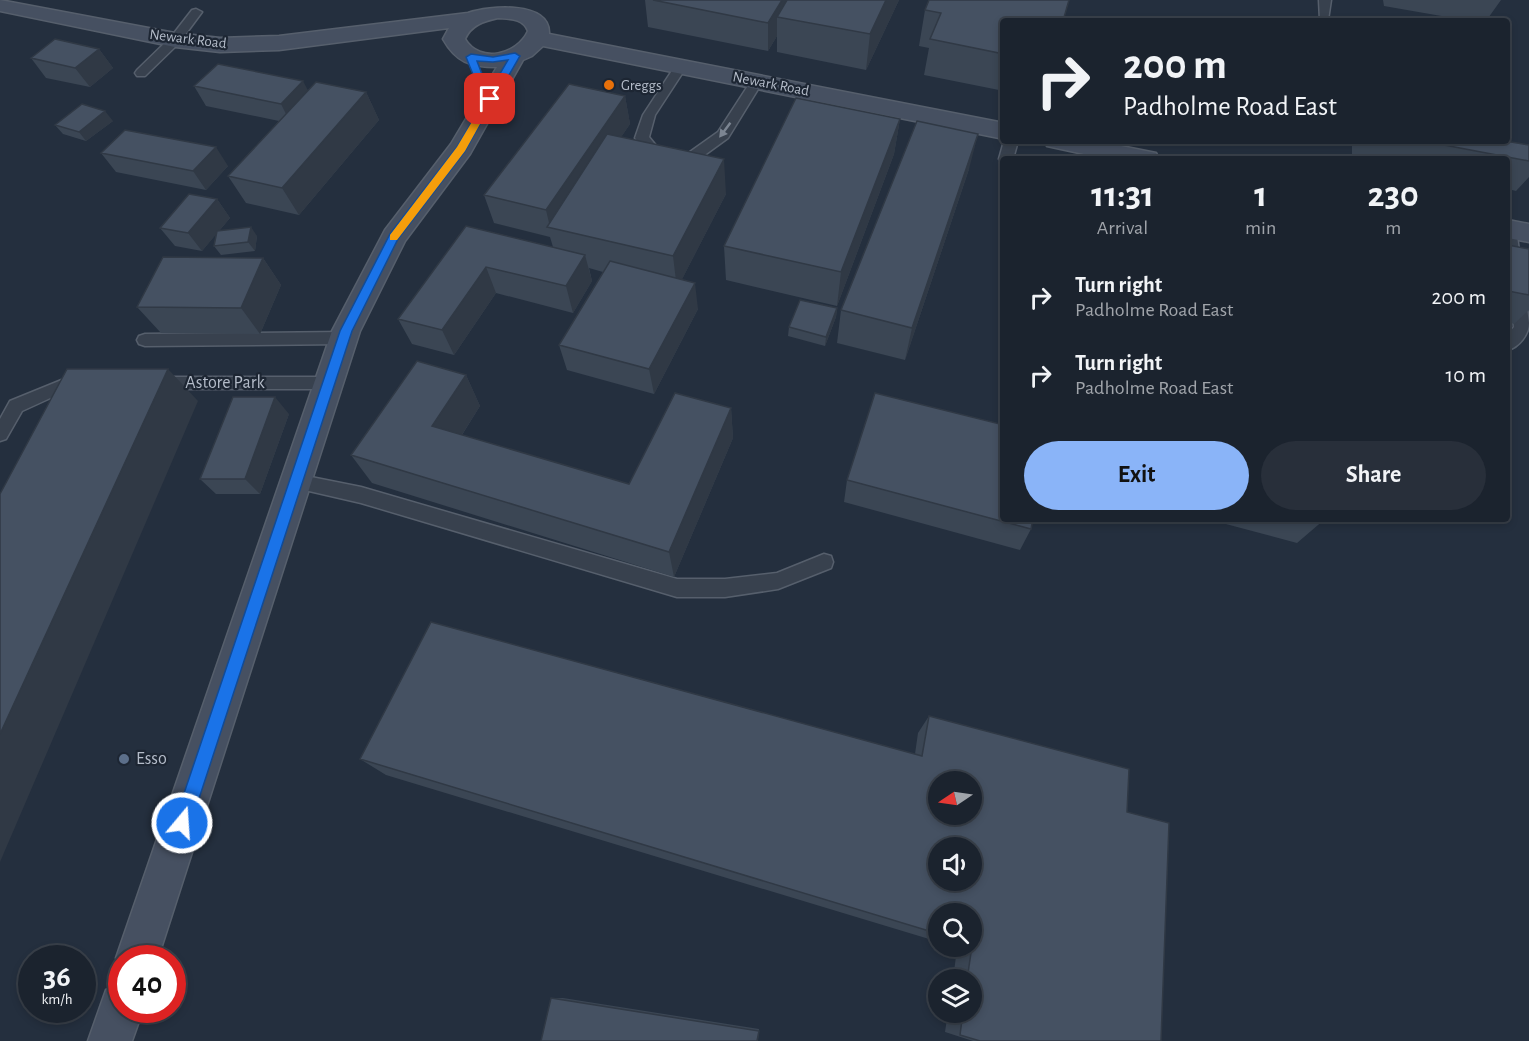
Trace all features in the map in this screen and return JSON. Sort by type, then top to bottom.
[{"type":"street","name":"Newark Road","points":[[0,5],[175,40],[220,45],[248,45],[378,32],[472,19],[498,12],[512,12],[536,16],[681,66],[1000,129]]},
{"type":"street","points":[[141,945],[327,383],[344,338],[372,276],[394,237],[461,148],[515,56],[525,51],[536,16]]},
{"type":"street","points":[[472,19],[456,32],[454,39],[464,52],[480,82],[480,115]]},
{"type":"street","name":"Newark Road","points":[[378,32],[410,34],[493,60],[515,56]]},
{"type":"street","points":[[1071,144],[1132,156]]},
{"type":"street","points":[[110,1041],[116,1023]]},
{"type":"lane","points":[[1324,18],[1325,0]]},
{"type":"lane","points":[[141,73],[175,40],[196,12]]},
{"type":"lane","points":[[681,66],[649,115],[642,138],[658,157],[690,159],[723,135],[757,81]]},
{"type":"lane","points":[[1510,342],[1522,328],[1515,230]]},
{"type":"lane","points":[[145,340],[344,338]]},
{"type":"lane","points":[[0,434],[16,405],[69,383],[93,383]]},
{"type":"lane","name":"Astore Park","points":[[140,383],[327,383]]},
{"type":"lane","points":[[296,480],[361,495],[677,588],[725,588],[777,581],[824,562]]},
{"type":"building","points":[[653,0],[782,0],[768,23]]},
{"type":"building","points":[[787,0],[886,0],[870,34],[777,17]]},
{"type":"building","points":[[929,0],[1069,0],[1064,18],[1000,18],[1000,53],[930,39],[941,13],[925,10]]},
{"type":"building","points":[[55,39],[99,49],[75,68],[31,58]]},
{"type":"building","points":[[218,64],[303,81],[281,104],[194,86]]},
{"type":"building","points":[[316,82],[366,92],[282,188],[228,176]]},
{"type":"building","points":[[569,84],[625,96],[546,210],[484,195]]},
{"type":"building","points":[[796,98],[900,119],[841,272],[724,246]]},
{"type":"building","points":[[82,104],[105,111],[79,132],[55,125]]},
{"type":"building","points":[[917,121],[978,134],[912,328],[841,310]]},
{"type":"building","points":[[125,130],[216,147],[193,171],[101,153]]},
{"type":"building","points":[[607,134],[724,159],[673,256],[547,227]]},
{"type":"building","points":[[1510,142],[1529,145],[1529,161],[1439,144],[1510,144]]},
{"type":"building","points":[[189,194],[217,199],[188,233],[160,228]]},
{"type":"building","points":[[466,226],[585,255],[566,286],[486,267],[442,330],[398,319]]},
{"type":"building","points":[[251,227],[248,242],[214,246],[217,231]]},
{"type":"building","points":[[1510,245],[1529,249],[1529,295],[1510,291]]},
{"type":"building","points":[[163,257],[263,258],[241,308],[137,307]]},
{"type":"building","points":[[610,261],[695,283],[649,369],[559,345]]},
{"type":"building","points":[[800,300],[837,308],[826,337],[789,327]]},
{"type":"building","points":[[417,361],[466,375],[432,426],[629,484],[675,393],[731,408],[669,552],[351,455]]},
{"type":"building","points":[[67,369],[168,369],[0,734],[0,494]]},
{"type":"building","points":[[875,393],[1000,424],[1000,521],[847,480]]},
{"type":"building","points":[[233,397],[275,397],[245,479],[200,479]]},
{"type":"building","points":[[1005,522],[1032,522],[1031,529]]},
{"type":"building","points":[[431,622],[922,756],[929,716],[1129,769],[1127,812],[1169,823],[1161,1041],[980,1041],[960,1035],[962,1023],[982,1023],[982,969],[969,969],[970,957],[982,957],[982,903],[928,903],[928,931],[360,759]]},
{"type":"building","points":[[551,998],[759,1031],[757,1041],[541,1041]]},
{"type":"slow traffic","points":[[394,237],[461,148],[480,115],[480,80]]},
{"type":"place","name":"Greggs","points":[[609,85]]},
{"type":"place","name":"Esso","points":[[124,759]]},
{"type":"route","points":[[182,823],[346,331],[372,276],[394,237],[461,148],[480,115],[480,82],[471,57],[493,60],[515,56],[490,99]]}]
